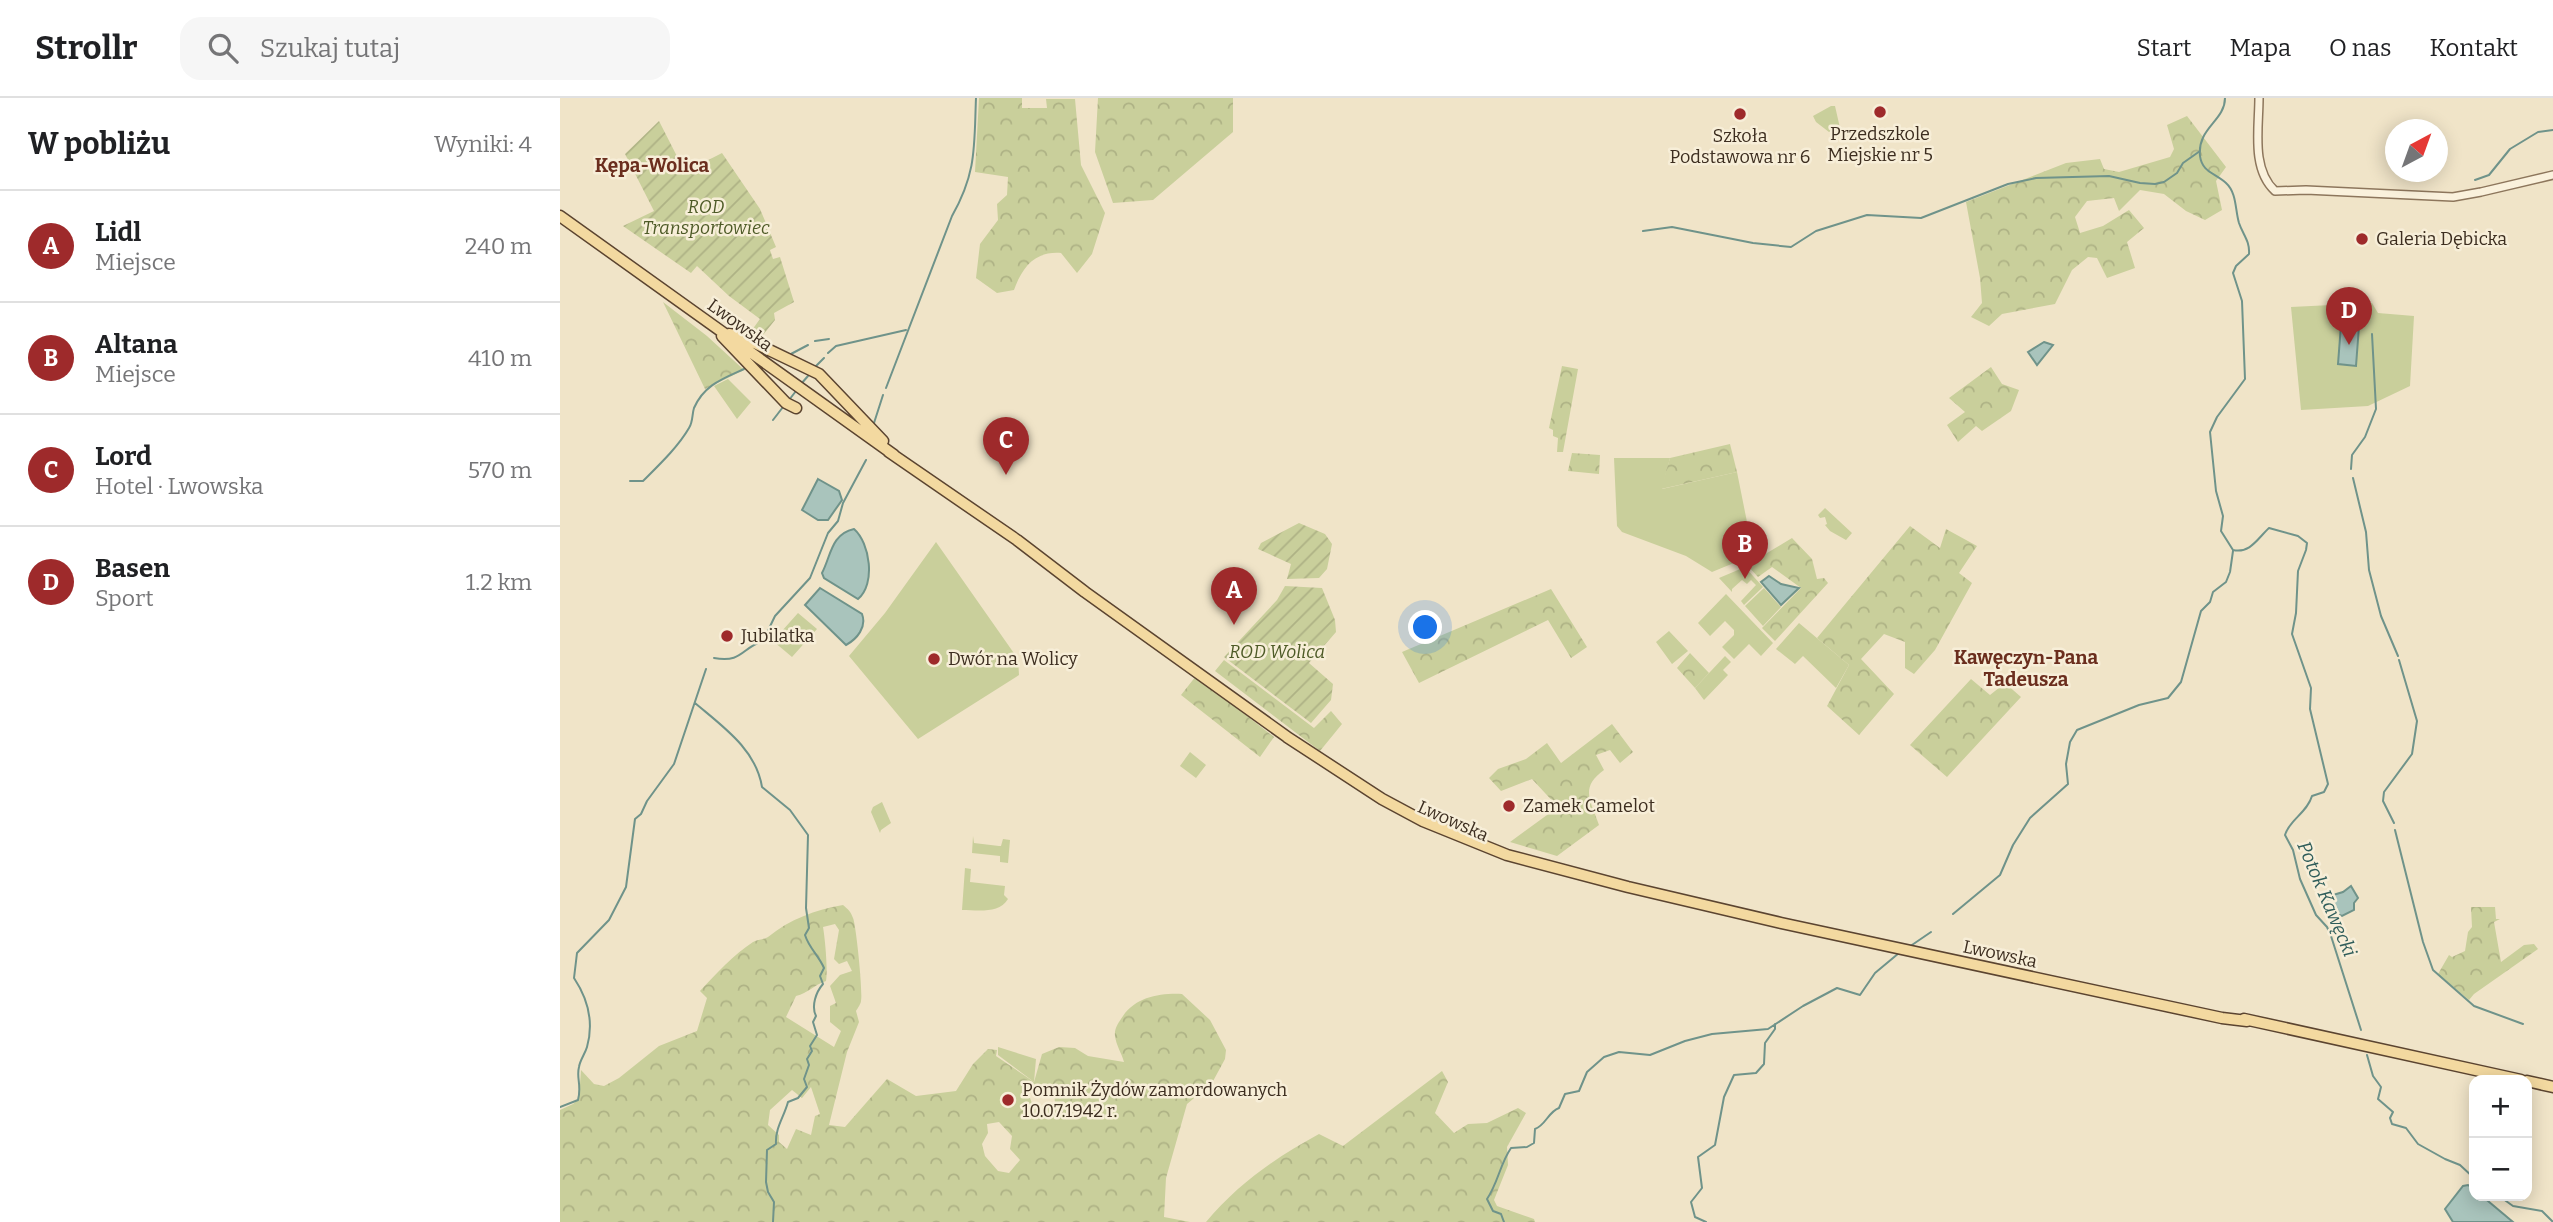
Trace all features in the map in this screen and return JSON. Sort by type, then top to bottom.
[{"type":"main road","name":"Lwowska","points":[[560,217],[1358,790],[1439,834],[1477,850],[1538,869],[2222,1018],[2247,1021],[2498,1075]]},
{"type":"main road","points":[[720,330],[728,344],[786,403],[796,408]]},
{"type":"main road","points":[[720,330],[740,336],[819,374],[875,433],[907,462]]},
{"type":"main road","name":"Lwowska","points":[[889,452],[1053,566],[1085,592]]},
{"type":"main road","points":[[2532,1083],[2553,1087]]},
{"type":"street","points":[[2259,98],[2259,160],[2267,184],[2275,191],[2453,197],[2553,175]]},
{"type":"green space","points":[[979,98],[1022,98],[1022,108],[1047,108],[1046,99],[1075,99],[1081,165],[1105,213],[1092,254],[1077,273],[1061,253],[1052,253],[1030,262],[1014,290],[997,293],[976,278],[980,244],[998,220],[997,204],[1007,195],[1008,177],[975,172]]},
{"type":"green space","points":[[1098,98],[1233,98],[1233,132],[1153,200],[1113,203],[1095,152]]},
{"type":"green space","points":[[1835,106],[1840,128],[1829,132],[1816,122],[1813,116]]},
{"type":"green space","points":[[2187,116],[2226,167],[2216,181],[2222,210],[2205,220],[2186,211],[2164,194],[2140,190],[2119,211],[2114,198],[2087,201],[2075,217],[2080,233],[2103,226],[2129,210],[2144,228],[2127,242],[2135,268],[2107,278],[2097,258],[2088,257],[2072,270],[2055,304],[2002,314],[1989,326],[1971,317],[1982,303],[1966,202],[2066,163],[2100,159],[2104,169],[2119,172],[2170,157],[2174,149],[2167,125]]},
{"type":"green space","name":"ROD Transportowiec","points":[[659,121],[685,172],[722,153],[760,209],[776,247],[770,250],[773,259],[780,257],[794,302],[774,313],[775,320],[763,335],[752,330],[760,319],[729,296],[697,266],[691,273],[623,226],[654,211],[625,154]]},
{"type":"green space","points":[[663,302],[707,336],[744,370],[705,389]]},
{"type":"green space","points":[[2372,303],[2378,313],[2414,316],[2410,386],[2368,406],[2301,410],[2291,307]]},
{"type":"green space","points":[[1562,366],[1578,369],[1563,452],[1557,452],[1558,438],[1553,436],[1553,430],[1549,428]]},
{"type":"green space","points":[[1991,367],[2002,384],[2019,390],[2011,411],[1982,431],[1976,426],[1958,442],[1947,425],[1965,412],[1949,398]]},
{"type":"green space","points":[[728,379],[751,402],[737,419],[714,386]]},
{"type":"green space","points":[[1730,444],[1737,472],[1661,489],[1670,458]]},
{"type":"green space","points":[[1572,453],[1600,455],[1599,474],[1568,471]]},
{"type":"green space","points":[[1614,458],[1670,458],[1662,489],[1737,472],[1753,552],[1746,558],[1712,572],[1686,556],[1622,532],[1617,526]]},
{"type":"green space","points":[[1825,508],[1852,533],[1846,540],[1830,531],[1825,525],[1825,517],[1820,518],[1818,515]]},
{"type":"green space","points":[[1299,523],[1325,534],[1332,544],[1327,569],[1319,578],[1287,579],[1291,564],[1258,549],[1261,543]]},
{"type":"green space","points":[[1910,526],[1940,548],[1946,529],[1977,546],[1959,573],[1972,583],[1935,650],[1914,674],[1905,668],[1905,642],[1884,634],[1861,659],[1894,694],[1859,735],[1827,706],[1849,665],[1817,638]]},
{"type":"green space","points":[[1792,538],[1812,559],[1817,579],[1824,578],[1828,583],[1775,641],[1762,628],[1801,588],[1772,567],[1758,577],[1747,565]]},
{"type":"green space","points":[[936,542],[1018,659],[1019,675],[918,739],[849,656],[885,613]]},
{"type":"green space","points":[[1745,567],[1763,587],[1744,605],[1741,601],[1756,585],[1751,580],[1747,584],[1742,580],[1732,592],[1719,578]]},
{"type":"green space","name":"ROD Wolica","points":[[1285,586],[1322,588],[1335,620],[1336,632],[1309,663],[1333,684],[1331,700],[1311,723],[1224,657],[1277,600]]},
{"type":"green space","points":[[1764,588],[1781,607],[1763,626],[1745,606]]},
{"type":"green space","points":[[1551,589],[1587,647],[1571,658],[1548,620],[1419,683],[1402,652]]},
{"type":"green space","points":[[1726,594],[1773,643],[1761,656],[1749,644],[1734,659],[1722,647],[1734,635],[1734,630],[1725,621],[1710,636],[1698,623]]},
{"type":"green space","points":[[798,613],[817,629],[792,657],[773,641]]},
{"type":"green space","points":[[1799,623],[1849,665],[1836,688],[1803,656],[1795,664],[1776,649]]},
{"type":"green space","points":[[1669,631],[1688,651],[1672,664],[1656,642]]},
{"type":"green space","points":[[1690,653],[1709,673],[1695,688],[1677,668]]},
{"type":"green space","points":[[1725,656],[1731,662],[1723,670],[1728,675],[1704,700],[1695,688]]},
{"type":"green space","points":[[1224,660],[1314,728],[1331,711],[1342,724],[1320,751],[1215,671]]},
{"type":"green space","points":[[1196,676],[1274,737],[1260,757],[1181,695]]},
{"type":"green space","points":[[1971,679],[1990,695],[2005,683],[2021,697],[1947,777],[1910,745]]},
{"type":"green space","points":[[1612,724],[1633,752],[1620,763],[1610,750],[1596,755],[1604,770],[1592,783],[1589,795],[1599,825],[1557,856],[1510,842],[1558,807],[1532,779],[1501,791],[1489,778],[1498,769],[1526,759],[1547,743],[1561,763]]},
{"type":"green space","points":[[1190,752],[1206,765],[1196,778],[1180,766]]},
{"type":"green space","points":[[882,802],[891,823],[880,833],[871,812],[873,807]]},
{"type":"green space","points":[[973,836],[974,843],[999,846],[1003,839],[1010,840],[1008,863],[1000,862],[1000,856],[972,853]]},
{"type":"green space","points":[[965,868],[971,869],[970,882],[1005,886],[1004,895],[1008,899],[1004,904],[994,909],[962,910]]},
{"type":"green space","points":[[843,905],[853,918],[861,995],[856,1011],[859,1022],[847,1052],[829,1125],[845,1127],[887,1079],[916,1096],[956,1091],[973,1064],[988,1049],[997,1050],[996,1056],[1034,1082],[1042,1054],[1059,1047],[1075,1048],[1088,1056],[1124,1062],[1115,1033],[1118,1023],[1128,1010],[1142,1000],[1165,994],[1182,994],[1210,1020],[1226,1050],[1225,1059],[1212,1083],[1187,1104],[1166,1178],[1164,1217],[1190,1222],[560,1222],[560,1110],[579,1098],[581,1070],[594,1084],[604,1086],[619,1078],[659,1046],[697,1031],[707,998],[700,991],[732,959],[753,942],[768,937],[794,920]],"holes":[[[835,924],[839,930],[834,959],[839,964],[847,961],[852,971],[840,975],[830,986],[836,1003],[830,1006],[830,1022],[841,1031],[834,1047],[786,1017],[796,996],[826,981],[823,927]],[[1047,1085],[1054,1092],[1055,1103],[1047,1106],[1048,1112],[1042,1115],[1039,1108],[1034,1109],[1030,1098],[1022,1097],[1030,1087]],[[811,1087],[820,1114],[815,1116],[811,1135],[796,1129],[787,1149],[779,1142],[779,1135],[768,1125],[770,1110],[792,1090],[802,1098]],[[999,1122],[1012,1136],[1010,1149],[1020,1160],[1009,1173],[998,1171],[985,1156],[982,1144],[988,1133],[987,1124]]]},
{"type":"green space","points":[[2471,907],[2495,907],[2496,919],[2500,919],[2494,922],[2501,962],[2524,945],[2534,944],[2538,949],[2469,1000],[2438,974],[2449,955],[2452,957],[2465,951],[2468,932],[2472,927]]},
{"type":"green space","points":[[998,1047],[1036,1059],[1034,1082],[998,1055]]},
{"type":"green space","points":[[1442,1071],[1448,1082],[1435,1113],[1454,1133],[1468,1124],[1487,1123],[1518,1108],[1526,1113],[1507,1147],[1508,1165],[1494,1200],[1497,1206],[1534,1219],[1535,1222],[1206,1222],[1244,1184],[1287,1153],[1319,1134],[1343,1146]]},
{"type":"water","points":[[2341,325],[2359,326],[2356,366],[2338,364]]},
{"type":"water","points":[[2044,342],[2053,345],[2037,365],[2028,352]]},
{"type":"water","points":[[818,479],[839,491],[842,500],[828,520],[818,520],[802,510]]},
{"type":"water","points":[[854,529],[864,544],[869,564],[867,584],[858,599],[824,578],[822,573],[836,541]]},
{"type":"water","points":[[1769,576],[1781,584],[1799,588],[1781,605],[1761,582]]},
{"type":"water","points":[[820,588],[862,614],[860,632],[846,645],[805,605]]},
{"type":"water","points":[[2351,886],[2358,898],[2354,903],[2354,910],[2342,916],[2326,910],[2323,898],[2343,892]]},
{"type":"water","points":[[2463,1186],[2469,1186],[2469,1201],[2488,1201],[2513,1222],[2453,1222],[2445,1209]]},
{"type":"waterway","points":[[886,388],[966,186],[973,158],[976,98]]},
{"type":"waterway","name":"Potok Kawęcki","points":[[2225,98],[2221,113],[2203,138],[2200,156],[2203,166],[2230,187],[2249,254],[2236,266],[2233,273],[2242,301],[2245,379],[2217,417],[2210,432],[2216,491],[2223,516],[2221,531],[2233,550],[2239,551],[2249,547],[2269,528],[2298,536],[2307,543],[2298,571],[2292,634],[2311,688],[2310,709],[2328,784],[2324,792],[2312,796],[2285,835],[2316,915],[2331,936],[2361,1030]]},
{"type":"waterway","points":[[2475,180],[2489,175],[2510,149],[2538,132],[2553,130]]},
{"type":"waterway","points":[[1643,231],[1672,227],[1753,243],[1791,247],[1816,231],[1867,215],[1921,218],[2008,184],[2036,178],[2109,176],[2140,183],[2164,182],[2200,151]]},
{"type":"waterway","points":[[828,353],[836,346],[906,330]]},
{"type":"waterway","points":[[2351,469],[2352,455],[2365,437],[2376,409],[2372,334]]},
{"type":"waterway","points":[[815,341],[829,339]]},
{"type":"waterway","points":[[789,355],[808,345]]},
{"type":"waterway","points":[[815,367],[824,358]]},
{"type":"waterway","points":[[630,481],[643,481],[674,449],[690,426],[698,400],[708,388],[744,369]]},
{"type":"waterway","points":[[801,384],[808,376]]},
{"type":"waterway","points":[[789,400],[796,391]]},
{"type":"waterway","points":[[874,423],[883,395]]},
{"type":"waterway","points":[[773,420],[783,407]]},
{"type":"waterway","points":[[714,658],[736,657],[763,641],[775,616],[810,578],[828,533],[838,521],[843,503],[866,460]]},
{"type":"waterway","points":[[2353,478],[2366,532],[2369,570],[2381,616],[2398,656]]},
{"type":"waterway","points":[[1953,914],[2000,875],[2013,845],[2030,818],[2068,784],[2066,764],[2070,742],[2077,730],[2139,705],[2168,698],[2181,682],[2201,611],[2210,602],[2213,592],[2226,582],[2233,551]]},
{"type":"waterway","points":[[2394,823],[2383,801],[2384,792],[2412,754],[2417,721],[2399,660]]},
{"type":"waterway","points":[[560,1107],[578,1100],[578,1071],[590,1029],[583,994],[574,978],[577,953],[609,920],[626,887],[635,819],[674,764],[706,669]]},
{"type":"waterway","points":[[695,703],[736,739],[753,761],[762,787],[790,810],[808,835],[806,908],[809,928],[805,935],[824,968],[820,976],[823,984],[814,1004],[816,1016],[813,1022],[817,1035],[810,1046],[812,1051],[807,1059],[809,1065],[804,1079],[807,1087],[798,1098],[788,1102],[778,1128],[776,1144],[767,1150],[766,1182],[774,1202],[773,1222]]},
{"type":"waterway","points":[[2395,830],[2423,942],[2433,970],[2474,1006],[2523,1024]]},
{"type":"waterway","points":[[1909,947],[1931,932]]},
{"type":"waterway","points":[[1504,1222],[1501,1214],[1493,1211],[1487,1199],[1507,1154],[1511,1148],[1527,1147],[1534,1143],[1535,1129],[1559,1108],[1565,1094],[1579,1091],[1587,1072],[1604,1057],[1619,1052],[1650,1055],[1712,1034],[1768,1029],[1837,988],[1860,995],[1875,973],[1899,953]]},
{"type":"waterway","points":[[1706,1222],[1695,1217],[1691,1202],[1702,1188],[1698,1157],[1715,1145],[1724,1097],[1734,1075],[1756,1073],[1764,1064],[1765,1043],[1775,1029],[1775,1024]]},
{"type":"waterway","name":"Potok Kawęcki","points":[[2367,1055],[2373,1076],[2381,1087],[2378,1099],[2393,1112],[2390,1118],[2392,1124],[2406,1128],[2418,1144],[2460,1165],[2469,1173]]},
{"type":"waterway","name":"Potok Kawęcki","points":[[2506,1201],[2513,1206],[2542,1211],[2553,1222]]},
{"type":"place","name":"Przedszkole Miejskie nr 5","points":[[1880,112]]},
{"type":"place","name":"Szkoła Podstawowa nr 6","points":[[1740,114]]},
{"type":"place","name":"Galeria Dębicka","points":[[2362,239]]},
{"type":"place","name":"Basen","points":[[2349,345]]},
{"type":"place","name":"Lord","points":[[1006,475]]},
{"type":"place","name":"Altana","points":[[1745,579]]},
{"type":"place","name":"Lidl","points":[[1234,625]]},
{"type":"place","name":"Jubilatka","points":[[727,636]]},
{"type":"place","name":"Dwór na Wolicy","points":[[934,659]]},
{"type":"place","name":"Zamek Camelot","points":[[1509,806]]},
{"type":"place","name":"Pomnik Żydów zamordowanych 10.07.1942 r.","points":[[1008,1100]]},
{"type":"district","name":"Kępa-Wolica","points":[[652,165]]},
{"type":"district","name":"Kawęczyn-Pana Tadeusza","points":[[2026,668]]}]
